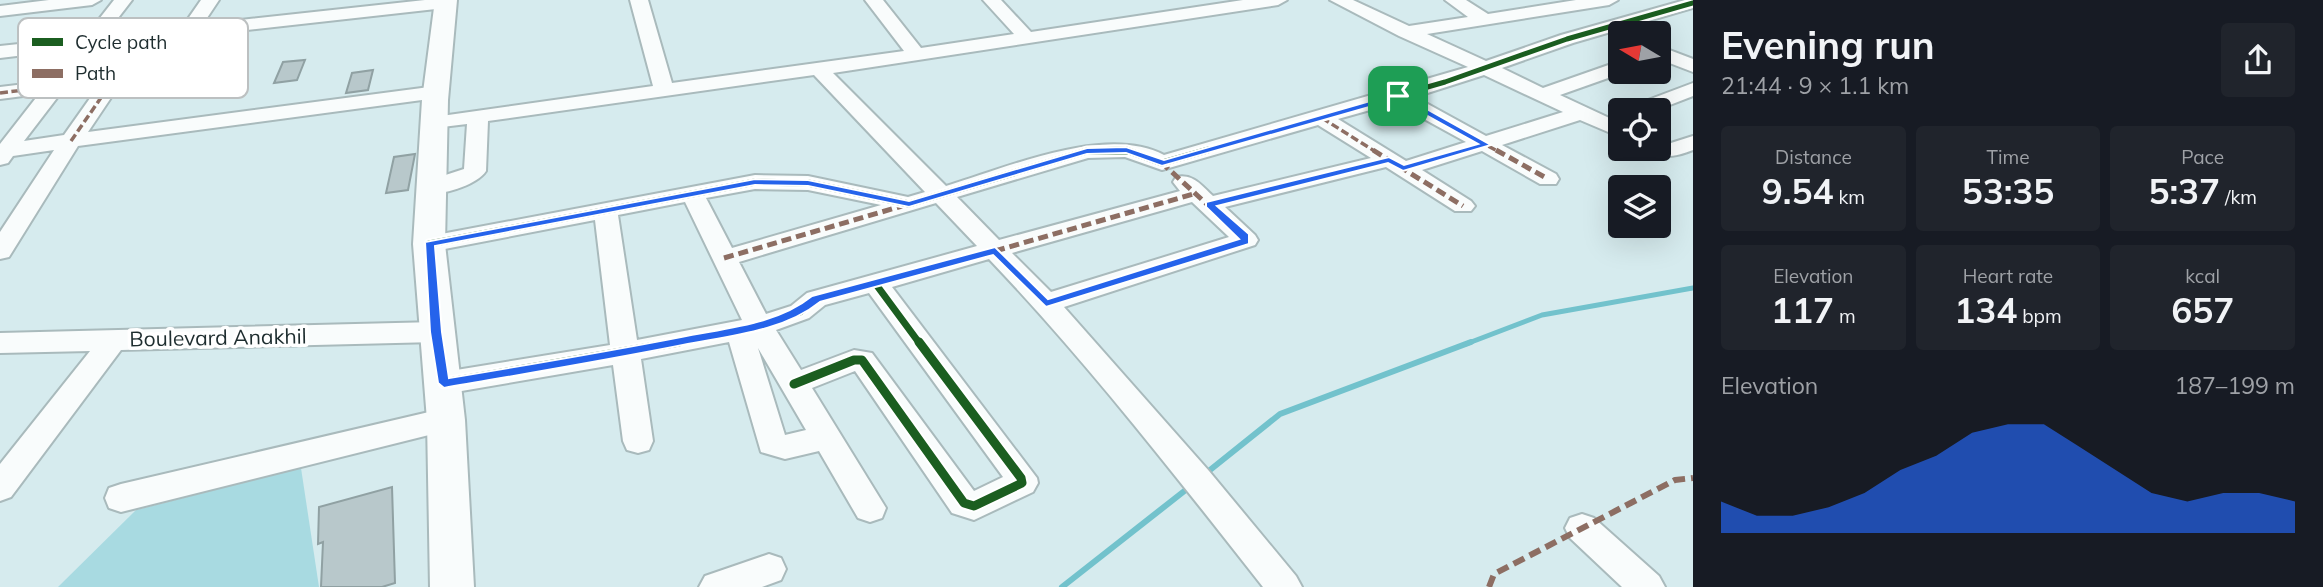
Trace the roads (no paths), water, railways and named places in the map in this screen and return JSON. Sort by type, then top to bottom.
[{"type":"main road","points":[[446,1],[429,188],[429,244],[436,332],[444,383],[453,587]]},
{"type":"street","points":[[7,10],[92,0]]},
{"type":"street","points":[[108,18],[122,0]]},
{"type":"street","points":[[198,18],[210,0]]},
{"type":"street","points":[[639,0],[664,90]]},
{"type":"street","points":[[874,0],[916,54]]},
{"type":"street","points":[[992,0],[1027,38]]},
{"type":"street","points":[[3,154],[71,141],[435,107],[478,116],[819,69],[1278,0]]},
{"type":"street","points":[[1339,0],[1582,113],[1608,122]]},
{"type":"street","points":[[1454,0],[1484,19]]},
{"type":"street","points":[[1405,32],[1516,14],[1562,3],[1609,0]]},
{"type":"street","points":[[248,22],[339,7],[446,1]]},
{"type":"street","points":[[1631,21],[1657,5],[1693,3]]},
{"type":"street","points":[[1516,14],[1567,39]]},
{"type":"street","points":[[1162,163],[1398,96],[1567,39],[1608,33]]},
{"type":"street","points":[[1671,49],[1693,42]]},
{"type":"street","points":[[0,52],[18,50]]},
{"type":"street","points":[[1671,57],[1693,66]]},
{"type":"street","points":[[819,69],[1046,303],[1198,480],[1284,587]]},
{"type":"street","points":[[1544,94],[1608,72]]},
{"type":"street","points":[[1670,98],[1693,89]]},
{"type":"street","points":[[0,93],[18,91]]},
{"type":"street","points":[[1398,96],[1548,179]]},
{"type":"street","points":[[3,154],[47,98]]},
{"type":"street","points":[[0,251],[101,98]]},
{"type":"street","points":[[444,383],[623,353],[749,328],[800,312],[816,299],[995,250],[1203,199],[1486,145],[1582,113]]},
{"type":"street","points":[[429,188],[467,177],[475,171],[478,116]]},
{"type":"street","points":[[1322,118],[1463,206]]},
{"type":"street","points":[[1671,150],[1693,142]]},
{"type":"street","points":[[724,258],[1097,149],[1138,152],[1162,163],[1245,236],[1245,241],[1046,303]]},
{"type":"street","points":[[429,244],[755,182],[796,181],[909,204]]},
{"type":"street","points":[[692,194],[724,258],[749,328],[772,443],[778,447],[791,447],[825,435]]},
{"type":"street","points":[[605,209],[623,353],[638,442]]},
{"type":"street","points":[[794,384],[854,360],[862,360],[964,503],[974,506],[1021,485],[1021,478],[875,283]]},
{"type":"street","points":[[749,328],[794,384],[870,508]]},
{"type":"street","name":"Boulevard Anakhil","points":[[0,343],[436,332]]},
{"type":"street","points":[[0,488],[114,339]]},
{"type":"street","points":[[121,498],[446,420]]},
{"type":"street","points":[[1582,528],[1647,587]]},
{"type":"street","points":[[717,587],[769,569]]},
{"type":"waterway","points":[[1466,344],[1542,315],[1693,288]]},
{"type":"waterway","points":[[1205,474],[1280,414],[1471,342]]},
{"type":"waterway","points":[[1062,587],[1192,485]]}]
